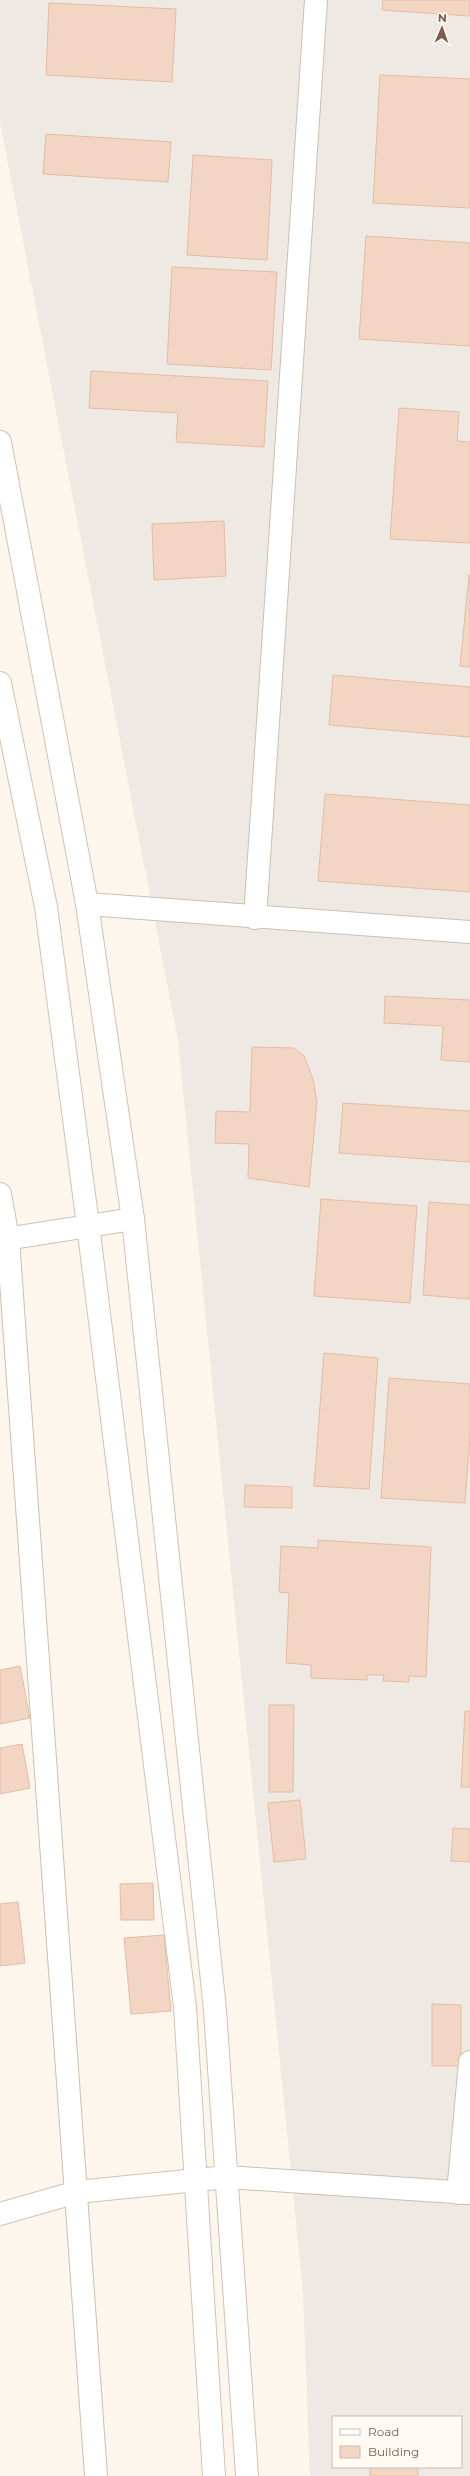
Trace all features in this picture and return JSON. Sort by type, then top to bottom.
[{"type":"street","points":[[254,918],[316,0]]},
{"type":"street","points":[[0,442],[87,904],[133,1219],[215,2010],[247,2476]]},
{"type":"street","points":[[0,683],[46,907],[88,1225],[185,2007],[194,2180],[214,2476]]},
{"type":"street","points":[[87,904],[254,918],[470,932]]},
{"type":"street","points":[[0,1194],[77,2192],[96,2476]]},
{"type":"street","points":[[4,1239],[133,1219]]},
{"type":"street","points":[[0,2214],[77,2192],[226,2177],[464,2193],[470,2062]]},
{"type":"shaded area","points":[[0,0],[470,0],[470,2476],[310,2476],[303,2293],[178,1040],[0,122]]},
{"type":"building","points":[[383,0],[470,0],[470,16],[382,10]]},
{"type":"building","points":[[49,3],[176,9],[172,82],[46,75]]},
{"type":"building","points":[[380,75],[470,79],[470,208],[373,203]]},
{"type":"building","points":[[46,134],[171,142],[168,182],[43,174]]},
{"type":"building","points":[[193,155],[272,160],[267,260],[187,255]]},
{"type":"building","points":[[366,236],[470,243],[470,346],[359,339]]},
{"type":"building","points":[[172,267],[277,272],[271,370],[167,364]]},
{"type":"building","points":[[91,371],[268,381],[264,447],[176,442],[178,413],[89,408]]},
{"type":"building","points":[[399,408],[459,412],[457,441],[470,442],[470,543],[390,539]]},
{"type":"building","points":[[224,521],[226,576],[154,580],[152,524]]},
{"type":"building","points":[[470,575],[470,667],[460,666]]},
{"type":"building","points":[[333,675],[470,687],[470,737],[329,725]]},
{"type":"building","points":[[325,794],[470,805],[470,892],[318,881]]},
{"type":"building","points":[[385,996],[470,1000],[470,1062],[441,1060],[443,1026],[384,1023]]},
{"type":"building","points":[[252,1047],[294,1048],[304,1056],[313,1079],[317,1102],[309,1187],[248,1178],[249,1144],[215,1143],[216,1111],[250,1112]]},
{"type":"building","points":[[343,1103],[470,1111],[470,1162],[339,1153]]},
{"type":"building","points":[[321,1199],[417,1206],[410,1303],[314,1296]]},
{"type":"building","points":[[429,1202],[470,1205],[470,1299],[423,1295]]},
{"type":"building","points":[[324,1353],[378,1358],[369,1489],[314,1486]]},
{"type":"building","points":[[389,1378],[470,1384],[470,1438],[465,1503],[381,1498]]},
{"type":"building","points":[[245,1485],[292,1487],[292,1508],[244,1507]]},
{"type":"building","points":[[318,1540],[431,1547],[426,1677],[409,1676],[409,1682],[383,1681],[384,1675],[367,1675],[367,1680],[311,1678],[311,1665],[286,1663],[289,1593],[279,1592],[281,1546],[318,1548]]},
{"type":"building","points":[[20,1666],[30,1718],[0,1724],[0,1670]]},
{"type":"building","points":[[269,1705],[294,1705],[293,1792],[269,1792]]},
{"type":"building","points":[[465,1711],[470,1711],[470,1787],[461,1787]]},
{"type":"building","points":[[22,1744],[30,1788],[0,1794],[0,1748]]},
{"type":"building","points":[[300,1800],[306,1859],[274,1862],[268,1803]]},
{"type":"building","points":[[453,1828],[470,1829],[470,1862],[451,1861]]},
{"type":"building","points":[[153,1883],[154,1920],[121,1920],[120,1884]]},
{"type":"building","points":[[18,1902],[25,1963],[0,1966],[0,1904]]},
{"type":"building","points":[[164,1935],[171,2011],[131,2014],[124,1938]]},
{"type":"building","points":[[432,2004],[461,2005],[461,2066],[432,2066]]},
{"type":"building","points":[[370,2468],[418,2468],[418,2476],[370,2476]]}]
